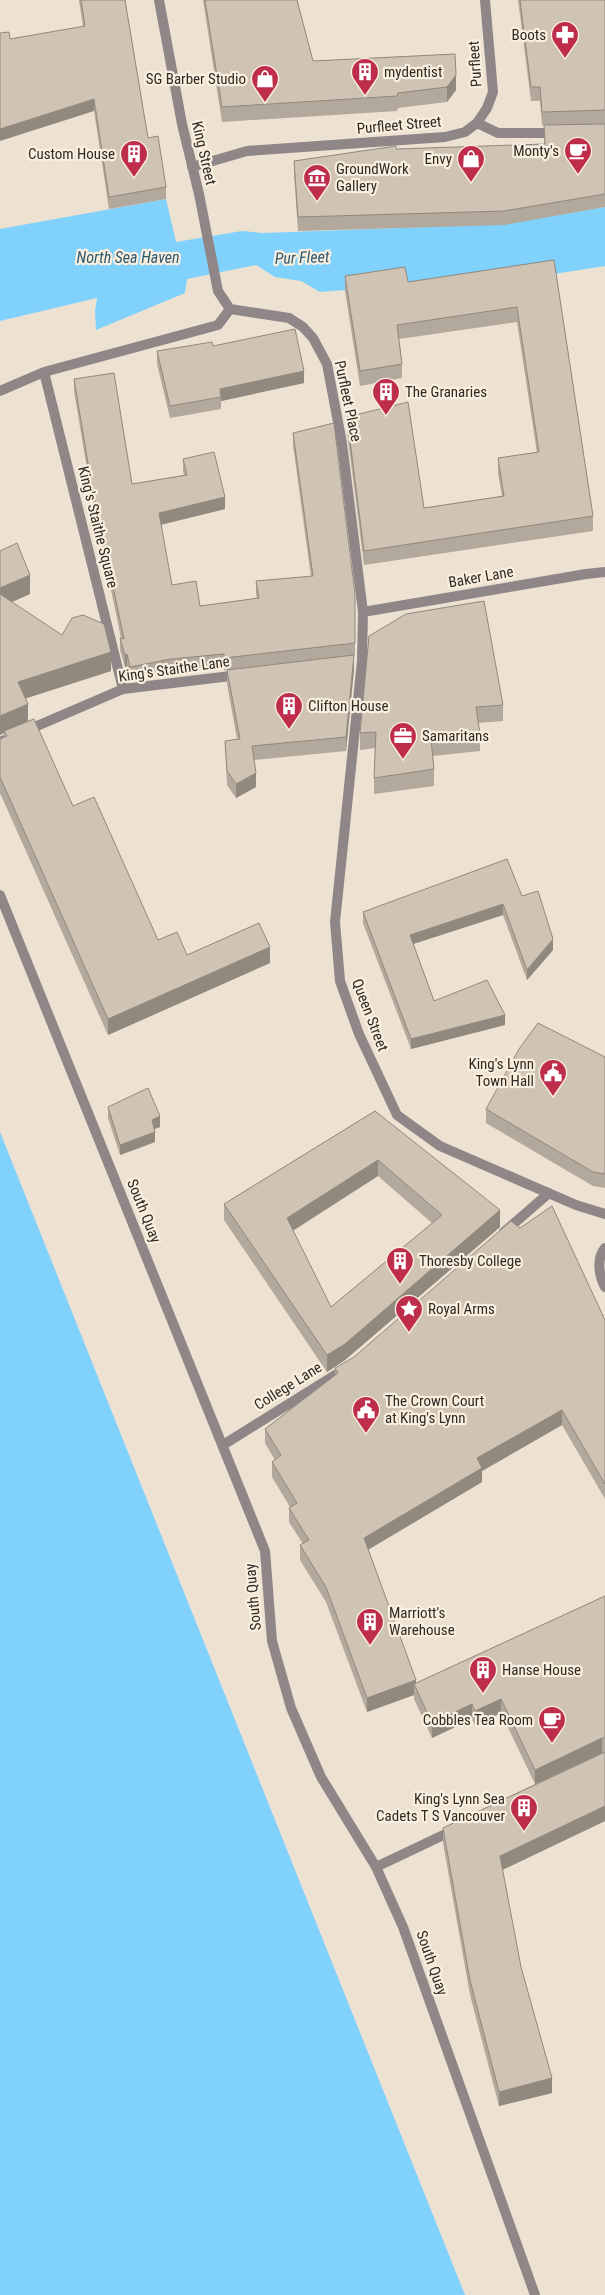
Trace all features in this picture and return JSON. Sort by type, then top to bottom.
[{"type":"street","name":"King Street","points":[[159,0],[182,124],[199,194],[218,291],[230,309]]},
{"type":"street","name":"Purfleet","points":[[477,123],[487,108],[492,92],[485,0]]},
{"type":"street","name":"Purfleet Street","points":[[192,167],[247,151],[444,137],[465,132],[477,123]]},
{"type":"street","points":[[477,123],[498,133],[568,132]]},
{"type":"street","points":[[0,391],[44,372],[218,325],[230,309]]},
{"type":"street","name":"Purfleet Place","points":[[230,309],[289,318],[303,327],[321,350],[331,381],[342,443],[363,612],[357,662]]},
{"type":"street","name":"King's Staithe Square","points":[[44,372],[123,688]]},
{"type":"street","name":"Baker Lane","points":[[363,612],[605,572]]},
{"type":"street","name":"Queen Street","points":[[357,662],[335,922],[340,981],[360,1034],[397,1116],[440,1146],[549,1193],[605,1214]]},
{"type":"street","name":"King's Staithe Lane","points":[[0,742],[123,688],[247,674]]},
{"type":"street","name":"South Quay","points":[[0,895],[265,1550],[272,1642],[291,1708],[321,1777],[376,1867],[403,1927],[535,2295]]},
{"type":"street","points":[[494,1240],[549,1193]]},
{"type":"street","points":[[605,1248],[601,1252],[599,1262],[601,1280],[605,1287]]},
{"type":"street","name":"College Lane","points":[[223,1445],[356,1360]]},
{"type":"street","points":[[376,1867],[464,1826]]},
{"type":"water","name":"North Sea Haven","points":[[166,199],[176,242],[242,231],[263,233],[504,224],[605,207],[605,266],[554,274],[320,292],[301,281],[275,277],[256,265],[187,279],[185,293],[96,330],[95,311],[97,298],[0,321],[0,229]]},
{"type":"water","points":[[0,1132],[465,2295],[0,2295]]},
{"type":"building","points":[[81,0],[125,0],[148,138],[158,136],[166,187],[109,197],[94,99],[0,129],[0,33],[9,32],[10,39],[85,26]]},
{"type":"building","points":[[205,0],[297,0],[313,61],[455,54],[456,75],[447,87],[398,93],[397,96],[222,107]]},
{"type":"building","name":"Boots","points":[[520,0],[605,0],[605,110],[542,112],[540,87],[531,87]]},
{"type":"building","points":[[605,124],[605,194],[504,211],[298,217],[294,161],[396,146],[396,149],[545,144],[544,125]]},
{"type":"building","points":[[554,260],[593,516],[364,551],[347,417],[408,402],[424,508],[504,496],[498,458],[539,452],[517,307],[397,325],[402,364],[360,371],[345,276],[405,267],[408,282]]},
{"type":"building","points":[[295,329],[304,371],[220,389],[221,397],[170,406],[157,351],[212,342],[213,346]]},
{"type":"building","points":[[114,373],[132,484],[187,475],[183,459],[214,452],[225,497],[159,513],[172,585],[196,581],[200,606],[259,598],[256,581],[313,576],[293,433],[334,423],[355,594],[355,643],[224,658],[224,654],[171,659],[130,667],[120,638],[124,639],[91,481],[74,379]]},
{"type":"building","points":[[17,543],[30,575],[0,588],[0,551]]},
{"type":"building","points":[[0,594],[62,635],[72,618],[83,615],[104,624],[111,652],[18,682],[28,704],[0,716]]},
{"type":"building","points":[[484,601],[503,705],[476,707],[480,734],[431,740],[434,769],[374,778],[376,732],[360,733],[369,636],[406,614]]},
{"type":"building","name":"Clifton House","points":[[354,655],[346,737],[252,746],[256,773],[236,784],[227,771],[225,741],[240,739],[227,670]]},
{"type":"building","points":[[34,719],[73,806],[94,797],[158,940],[177,932],[187,955],[259,923],[270,947],[108,1019],[0,777],[0,739],[7,736],[4,731]]},
{"type":"building","points":[[507,859],[522,896],[538,891],[553,939],[527,970],[503,904],[410,935],[434,1001],[487,980],[505,1015],[411,1039],[363,912]]},
{"type":"building","name":"King's Lynn Town Hall","points":[[538,1023],[605,1057],[605,1174],[593,1172],[486,1109],[519,1049]]},
{"type":"building","points":[[148,1088],[160,1116],[152,1120],[155,1132],[120,1145],[108,1107]]},
{"type":"building","name":"Thoresby College","points":[[375,1111],[500,1210],[345,1344],[327,1355],[224,1204]],"holes":[[[378,1160],[442,1215],[331,1307],[287,1218]]]},
{"type":"building","points":[[552,1206],[605,1320],[605,1484],[562,1410],[477,1458],[482,1468],[364,1538],[416,1680],[367,1698],[326,1587],[300,1545],[309,1540],[289,1508],[297,1503],[272,1462],[281,1455],[265,1429],[338,1373],[335,1368],[354,1357],[511,1221],[520,1228]]},
{"type":"building","name":"Hanse House","points":[[605,1596],[605,1738],[535,1770],[501,1699],[475,1711],[472,1704],[432,1723],[414,1684]]},
{"type":"building","points":[[605,1752],[605,1806],[500,1856],[521,1967],[552,2078],[499,2092],[470,1980],[443,1828]]},
{"type":"place","name":"Boots","points":[[565,59]]},
{"type":"place","name":"mydentist","points":[[365,96]]},
{"type":"place","name":"SG Barber Studio","points":[[265,103]]},
{"type":"place","name":"Monty's","points":[[578,175]]},
{"type":"place","name":"Custom House","points":[[134,178]]},
{"type":"place","name":"Envy","points":[[471,183]]},
{"type":"place","name":"GroundWork Gallery","points":[[317,202]]},
{"type":"place","name":"The Granaries","points":[[386,416]]},
{"type":"place","name":"Clifton House","points":[[289,730]]},
{"type":"place","name":"Samaritans","points":[[403,760]]},
{"type":"place","name":"King's Lynn Town Hall","points":[[553,1097]]},
{"type":"place","name":"Thoresby College","points":[[400,1285]]},
{"type":"place","name":"Royal Arms","points":[[409,1333]]},
{"type":"place","name":"The Crown Court at King's Lynn","points":[[366,1434]]},
{"type":"place","name":"Marriott's Warehouse","points":[[370,1646]]},
{"type":"place","name":"Hanse House","points":[[483,1694]]},
{"type":"place","name":"Cobbles Tea Room","points":[[552,1744]]},
{"type":"place","name":"King's Lynn Sea Cadets T S Vancouver","points":[[524,1832]]},
{"type":"water label","name":"Pur Fleet","points":[[302,257]]}]
